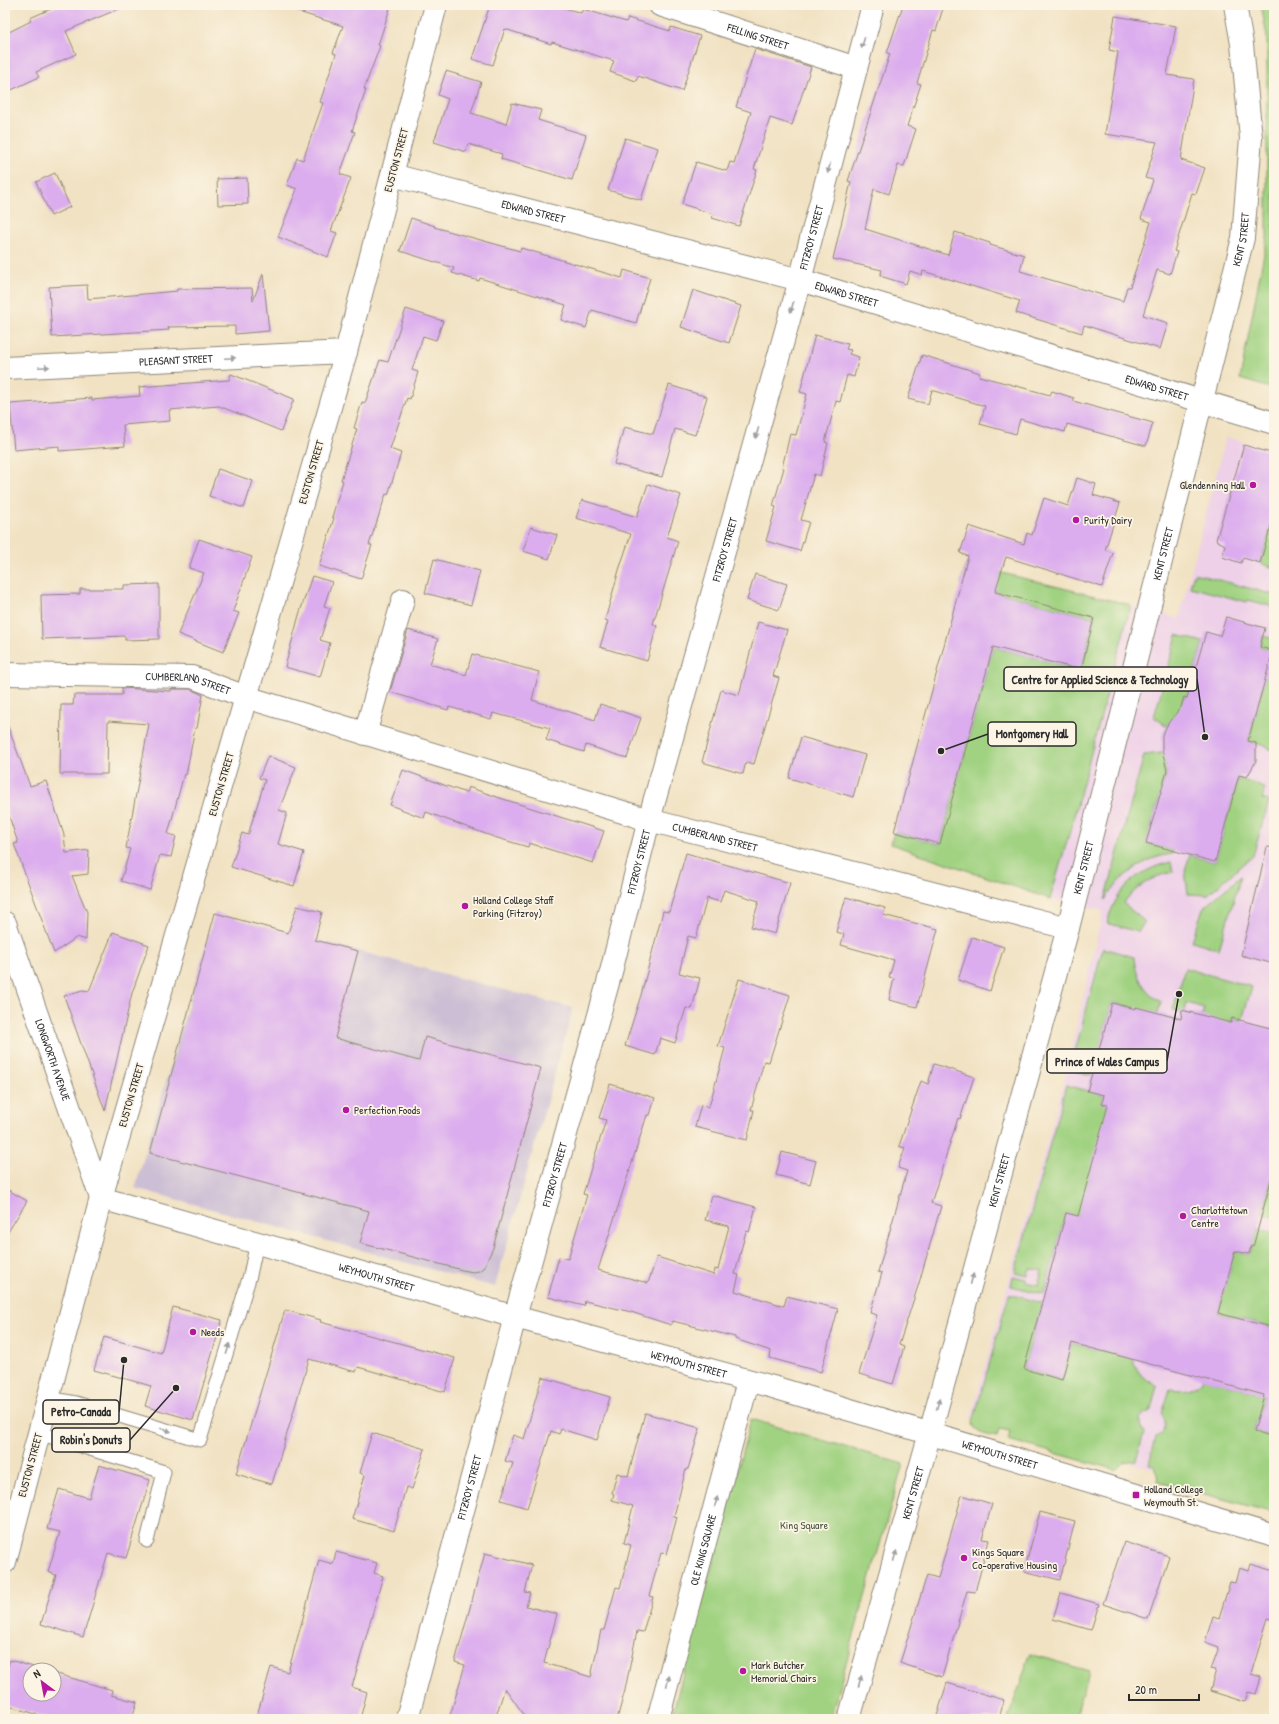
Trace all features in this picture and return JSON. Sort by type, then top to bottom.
[{"type":"street","name":"EUSTON STREET","points":[[6,1550],[39,1433],[101,1198],[346,352],[436,5]]},
{"type":"street","name":"FELLING STREET","points":[[660,5],[856,68]]},
{"type":"street","name":"FITZROY STREET","points":[[407,1719],[515,1317],[611,972],[649,820],[800,280],[873,5]]},
{"type":"street","name":"KENT STREET","points":[[849,1719],[930,1433],[1068,928],[1243,238],[1250,138],[1242,44],[1235,5]]},
{"type":"street","name":"EDWARD STREET","points":[[392,175],[800,280],[1274,423]]},
{"type":"street","name":"PLEASANT STREET","points":[[5,368],[346,352]]},
{"type":"street","points":[[365,734],[403,600]]},
{"type":"street","name":"CUMBERLAND STREET","points":[[5,674],[192,677],[246,697],[649,820],[1068,928]]},
{"type":"street","name":"LONGWORTH AVENUE","points":[[6,929],[37,1012],[101,1198]]},
{"type":"street","name":"WEYMOUTH STREET","points":[[101,1198],[515,1317],[930,1433],[1274,1536]]},
{"type":"street","name":"OLE KING SQUARE","points":[[658,1719],[748,1381]]},
{"type":"lane","points":[[48,1398],[76,1403],[200,1440],[250,1275],[256,1242]]},
{"type":"lane","points":[[39,1433],[164,1472],[147,1541]]},
{"type":"shaded area","points":[[1226,437],[1274,451],[1274,1502],[971,1418],[1065,1077],[1103,911],[1050,899],[891,844],[966,564],[1131,605],[1179,619]]},
{"type":"shaded area","name":"Perfection Foods","points":[[215,913],[573,1008],[495,1287],[135,1188]]},
{"type":"green space","points":[[1261,5],[1274,5],[1274,389],[1240,379],[1267,238],[1267,37]]},
{"type":"green space","points":[[1274,516],[1274,568],[1260,563]]},
{"type":"green space","points":[[966,564],[1131,605],[1070,831],[1050,899],[891,844],[894,832],[940,844],[993,647],[1081,670],[1094,618],[961,583]]},
{"type":"green space","points":[[1194,573],[1274,595],[1274,607],[1248,600],[1247,602],[1190,587]]},
{"type":"green space","points":[[1177,635],[1203,642],[1187,698],[1184,697],[1178,720],[1169,722],[1167,726],[1154,717]]},
{"type":"green space","points":[[1263,636],[1274,639],[1274,750],[1248,741],[1273,651],[1260,647]]},
{"type":"green space","points":[[1162,753],[1169,755],[1164,770],[1167,771],[1146,843],[1173,850],[1172,854],[1152,859],[1134,869],[1118,883],[1105,900],[1144,755]]},
{"type":"green space","points":[[1238,779],[1265,788],[1262,799],[1269,801],[1253,856],[1207,895],[1188,894],[1185,870],[1190,855],[1215,862]]},
{"type":"green space","points":[[1171,862],[1173,872],[1151,879],[1123,903],[1145,922],[1138,932],[1107,923],[1116,900],[1130,883],[1148,870]]},
{"type":"green space","points":[[1241,876],[1219,949],[1192,941],[1203,908]]},
{"type":"green space","points":[[1103,948],[1134,957],[1136,971],[1142,983],[1155,998],[1161,1002],[1158,1013],[1112,1003],[1092,1075],[1070,1070]]},
{"type":"green space","points":[[1185,968],[1252,987],[1242,1020],[1232,1018],[1228,1032],[1199,1025],[1204,1008],[1187,1003],[1185,1011],[1182,1012],[1173,1010]]},
{"type":"green space","points":[[1066,1085],[1104,1095],[1102,1103],[1108,1105],[1103,1223],[1066,1213],[1044,1294],[1011,1286],[1013,1276],[1026,1279],[1026,1282],[1038,1285],[1042,1271],[1030,1268],[1028,1275],[1015,1272]]},
{"type":"green space","points":[[1274,1139],[1274,1216],[1262,1213],[1273,1174],[1260,1170]]},
{"type":"green space","points":[[1258,1229],[1274,1233],[1274,1328],[1218,1313],[1235,1251],[1249,1254]]},
{"type":"green space","points":[[1009,1294],[1042,1303],[1024,1369],[1062,1380],[1072,1343],[1133,1359],[1142,1376],[1157,1386],[1150,1412],[1143,1415],[1140,1420],[1140,1427],[1144,1433],[1136,1460],[1124,1462],[1116,1470],[1008,1440],[1010,1431],[999,1429],[997,1437],[985,1435],[975,1429],[973,1422]]},
{"type":"green space","points":[[1203,1378],[1264,1395],[1254,1431],[1274,1437],[1274,1513],[1158,1481],[1157,1471],[1149,1464],[1156,1437],[1162,1433],[1165,1428],[1165,1422],[1162,1415],[1170,1389],[1189,1389],[1197,1385]]},
{"type":"green space","name":"King Square","points":[[751,1419],[903,1464],[830,1719],[671,1719]]},
{"type":"green space","points":[[1030,1654],[1089,1671],[1075,1719],[1008,1719]]},
{"type":"building","points":[[60,5],[128,5],[66,31],[76,54],[36,72],[39,77],[5,93],[5,34],[31,21],[30,18]]},
{"type":"building","points":[[290,5],[391,5],[378,45],[380,46],[364,89],[366,90],[352,131],[355,132],[340,174],[351,178],[331,231],[337,233],[328,257],[278,237],[297,189],[287,185],[297,158],[303,160],[323,103],[320,102],[336,54],[333,53],[343,26],[289,9]]},
{"type":"building","points":[[490,5],[555,5],[581,13],[583,9],[626,22],[628,18],[670,31],[671,27],[700,36],[682,91],[638,76],[636,81],[610,72],[614,61],[552,42],[551,44],[505,29],[493,65],[472,59]]},
{"type":"building","points":[[903,5],[944,5],[936,31],[933,30],[917,83],[921,84],[907,126],[916,129],[904,166],[898,165],[889,194],[874,189],[865,229],[948,255],[955,232],[990,243],[990,245],[1024,255],[1020,271],[1123,301],[1127,287],[1130,287],[1151,222],[1141,219],[1153,180],[1145,178],[1157,142],[1105,134],[1118,52],[1109,50],[1115,16],[1176,26],[1167,75],[1194,79],[1181,160],[1205,168],[1196,194],[1192,193],[1174,251],[1177,252],[1170,274],[1157,270],[1143,315],[1168,323],[1160,349],[1084,325],[1082,333],[1016,313],[1020,301],[923,271],[922,275],[910,271],[906,284],[880,276],[882,270],[833,259],[851,182],[848,181],[890,54],[887,53]]},
{"type":"building","points":[[755,49],[811,67],[792,125],[770,118],[754,169],[757,170],[739,226],[712,218],[713,214],[682,204],[696,162],[727,171],[730,162],[734,163],[751,112],[736,107]]},
{"type":"building","points":[[446,71],[481,82],[471,113],[506,124],[512,103],[541,110],[538,120],[586,135],[572,180],[501,159],[502,154],[468,144],[466,152],[434,142],[448,99],[438,95]]},
{"type":"building","points":[[625,138],[658,148],[641,200],[608,190]]},
{"type":"building","points":[[55,173],[70,207],[51,216],[36,182]]},
{"type":"building","points":[[247,178],[248,204],[218,205],[217,179]]},
{"type":"building","points":[[411,218],[435,226],[434,227],[520,251],[521,248],[622,278],[624,270],[650,278],[636,323],[592,310],[586,328],[561,320],[566,305],[480,278],[479,281],[452,273],[454,268],[400,251]]},
{"type":"building","points":[[263,274],[269,331],[235,334],[235,326],[168,327],[169,330],[52,337],[49,287],[87,285],[88,299],[177,291],[177,289],[252,288],[253,301]]},
{"type":"building","points":[[693,290],[741,306],[729,343],[681,327]]},
{"type":"building","points":[[406,309],[443,321],[436,340],[423,336],[412,370],[418,372],[410,399],[407,398],[390,449],[401,453],[388,495],[386,494],[369,545],[372,545],[361,579],[319,566],[334,518],[332,517],[343,481],[341,480],[357,429],[354,428],[362,402],[365,403],[380,360],[388,362]]},
{"type":"building","points":[[815,335],[848,344],[846,349],[851,350],[849,354],[859,357],[854,377],[847,375],[840,402],[836,401],[825,442],[828,443],[820,476],[814,474],[801,520],[809,522],[800,551],[766,541],[776,507],[773,506],[784,468],[782,468],[790,434],[796,435],[807,394],[800,392]]},
{"type":"building","points":[[922,355],[980,373],[979,376],[1050,395],[1052,391],[1074,398],[1073,401],[1153,423],[1146,446],[1067,424],[1065,432],[1020,419],[1016,434],[980,424],[985,406],[932,390],[928,404],[908,399]]},
{"type":"building","points":[[231,374],[294,399],[281,431],[219,406],[169,410],[170,421],[123,425],[125,446],[59,451],[59,446],[14,450],[10,404],[140,396],[139,387],[229,380]]},
{"type":"building","points":[[669,385],[707,397],[695,435],[675,429],[662,477],[614,464],[624,427],[653,434]]},
{"type":"building","name":"Glendenning Hall","points":[[1244,445],[1274,454],[1274,516],[1260,563],[1243,558],[1241,563],[1222,557],[1225,545],[1216,540]]},
{"type":"building","points":[[218,469],[253,481],[244,508],[209,496]]},
{"type":"building","points":[[1077,478],[1096,484],[1093,495],[1120,503],[1105,550],[1113,553],[1102,587],[1006,557],[995,592],[1094,618],[1081,670],[993,647],[940,844],[894,832],[968,556],[960,553],[969,526],[1024,544],[1027,533],[1032,535],[1044,498],[1068,506]]},
{"type":"building","points":[[648,484],[681,495],[667,537],[678,541],[653,624],[657,626],[647,661],[600,647],[608,621],[605,620],[631,534],[576,518],[582,500],[637,517]]},
{"type":"building","points":[[531,527],[557,535],[549,559],[523,551]]},
{"type":"building","points":[[199,539],[252,557],[233,611],[239,613],[223,652],[178,634],[204,573],[189,568]]},
{"type":"building","points":[[434,559],[480,571],[471,605],[425,593]]},
{"type":"building","points":[[755,574],[787,584],[779,610],[747,600]]},
{"type":"building","points":[[312,576],[332,582],[324,606],[330,608],[320,640],[330,643],[320,677],[285,667],[299,615]]},
{"type":"building","points":[[159,584],[159,639],[125,640],[125,636],[42,639],[41,595],[80,594],[80,589],[124,589],[124,585]]},
{"type":"building","points":[[1226,617],[1265,628],[1260,647],[1273,651],[1248,741],[1256,743],[1256,761],[1247,777],[1239,775],[1215,862],[1146,843],[1167,771],[1162,749],[1162,735],[1169,722],[1181,707],[1184,697],[1187,698],[1206,632],[1220,636]]},
{"type":"building","points":[[758,622],[787,630],[773,676],[779,678],[754,764],[746,762],[743,774],[702,762],[721,690],[739,695]]},
{"type":"building","points":[[408,630],[438,639],[430,664],[466,675],[472,654],[539,672],[532,700],[595,720],[600,704],[641,718],[627,758],[586,745],[584,752],[546,740],[550,728],[493,713],[491,719],[449,707],[448,710],[390,692]]},
{"type":"building","points":[[122,688],[171,691],[171,689],[190,689],[203,695],[186,775],[184,774],[168,834],[176,836],[171,857],[160,855],[150,890],[121,881],[130,849],[126,848],[149,724],[108,721],[107,774],[60,774],[61,705],[73,705],[74,695],[122,695]]},
{"type":"building","points":[[7,724],[30,786],[46,781],[64,835],[66,853],[89,850],[88,874],[72,876],[87,912],[86,940],[77,937],[54,953],[14,844],[18,843],[5,804],[5,725]]},
{"type":"building","points":[[801,737],[865,755],[853,797],[789,778]]},
{"type":"building","points":[[268,756],[296,767],[279,810],[287,813],[278,844],[304,852],[294,886],[231,867],[242,833],[248,835],[265,780],[259,778]]},
{"type":"building","points":[[403,770],[466,793],[468,787],[604,831],[593,863],[529,843],[528,847],[494,837],[426,812],[424,818],[390,805]]},
{"type":"building","points":[[1267,847],[1274,848],[1274,964],[1241,955]]},
{"type":"building","points":[[686,853],[790,883],[775,934],[751,927],[759,901],[724,890],[720,902],[707,898],[696,938],[688,936],[679,973],[700,978],[692,1009],[686,1008],[675,1043],[660,1038],[655,1055],[625,1046],[641,995],[663,911],[669,912]]},
{"type":"building","points":[[846,897],[885,908],[883,915],[938,929],[917,1007],[889,1000],[894,979],[889,978],[894,960],[841,945],[844,934],[836,932]]},
{"type":"building","name":"Perfection Foods","points":[[297,906],[322,912],[315,940],[358,951],[335,1038],[419,1061],[425,1037],[541,1068],[493,1248],[484,1267],[479,1271],[473,1272],[462,1270],[360,1243],[369,1211],[150,1153],[215,913],[288,933]]},
{"type":"building","points":[[113,932],[149,945],[132,993],[105,1111],[64,996],[82,990],[89,991]]},
{"type":"building","points":[[972,937],[1004,947],[990,991],[958,980]]},
{"type":"building","points":[[739,979],[790,995],[769,1062],[764,1061],[751,1110],[754,1110],[747,1140],[695,1127],[701,1105],[709,1107],[725,1048],[718,1046]]},
{"type":"building","name":"Charlottetown Centre","points":[[1112,1003],[1136,1009],[1136,1007],[1181,1019],[1182,1010],[1231,1023],[1232,1018],[1274,1029],[1274,1169],[1253,1247],[1251,1246],[1249,1254],[1235,1251],[1218,1313],[1274,1328],[1274,1437],[1254,1431],[1264,1395],[1072,1343],[1062,1380],[1024,1369],[1066,1213],[1078,1216],[1108,1105],[1102,1104],[1104,1095],[1087,1091]]},
{"type":"building","points":[[934,1064],[974,1077],[960,1119],[958,1118],[931,1203],[941,1206],[919,1283],[899,1345],[904,1347],[893,1384],[859,1374],[877,1315],[870,1313],[882,1273],[878,1272],[907,1171],[898,1168],[905,1148],[899,1146],[921,1081],[928,1084]]},
{"type":"building","points":[[610,1084],[655,1098],[650,1115],[647,1115],[598,1270],[648,1283],[657,1257],[714,1275],[715,1269],[718,1270],[729,1226],[705,1220],[712,1195],[756,1207],[749,1232],[746,1231],[735,1274],[739,1275],[735,1291],[784,1306],[787,1296],[838,1309],[821,1372],[770,1358],[771,1351],[735,1339],[735,1337],[673,1321],[671,1325],[631,1312],[585,1301],[584,1306],[548,1297],[559,1257],[568,1259],[587,1195],[583,1194],[606,1120],[599,1118]]},
{"type":"building","points":[[782,1152],[816,1161],[810,1184],[776,1175]]},
{"type":"building","points":[[5,1188],[27,1201],[5,1237]]},
{"type":"building","points":[[173,1307],[222,1320],[193,1420],[145,1406],[151,1386],[94,1370],[104,1337],[161,1353]]},
{"type":"building","points":[[285,1310],[321,1320],[320,1322],[455,1358],[445,1392],[358,1367],[356,1372],[309,1359],[272,1484],[236,1474]]},
{"type":"building","points":[[542,1377],[610,1397],[597,1440],[561,1429],[559,1434],[551,1431],[527,1508],[501,1500],[513,1463],[505,1461],[513,1435],[524,1439]]},
{"type":"building","points":[[645,1413],[700,1428],[688,1469],[686,1469],[674,1516],[677,1517],[667,1554],[661,1553],[649,1596],[653,1597],[643,1632],[637,1631],[625,1690],[617,1719],[527,1719],[505,1688],[495,1719],[449,1719],[465,1665],[455,1662],[485,1553],[532,1565],[525,1592],[530,1593],[526,1606],[557,1614],[544,1663],[591,1677],[601,1630],[604,1630],[616,1587],[620,1588],[631,1545],[624,1543],[633,1506],[612,1500],[614,1494],[612,1493],[617,1473],[628,1476]]},
{"type":"building","points":[[372,1433],[425,1449],[412,1489],[406,1487],[394,1531],[352,1519],[365,1475],[360,1473]]},
{"type":"building","points":[[99,1465],[150,1480],[126,1558],[108,1553],[83,1637],[41,1624],[56,1575],[48,1572],[60,1532],[47,1529],[59,1489],[89,1498]]},
{"type":"building","name":"Kings Square Co-operative Housing","points":[[962,1495],[992,1504],[982,1539],[989,1540],[975,1592],[967,1591],[942,1677],[900,1663],[927,1575],[938,1578]]},
{"type":"building","points":[[1040,1512],[1075,1521],[1060,1580],[1024,1571]]},
{"type":"building","points":[[1124,1542],[1169,1556],[1148,1619],[1103,1604]]},
{"type":"building","points":[[336,1552],[377,1563],[374,1573],[383,1576],[352,1687],[367,1692],[360,1719],[256,1719],[271,1667],[288,1672],[319,1560],[333,1564]]},
{"type":"building","points":[[1250,1564],[1274,1571],[1274,1620],[1268,1618],[1251,1674],[1261,1677],[1256,1694],[1248,1692],[1245,1702],[1210,1691],[1216,1670],[1211,1669],[1219,1647],[1205,1642],[1213,1616],[1219,1618],[1230,1582],[1235,1583],[1239,1568],[1248,1571]]},
{"type":"building","points":[[1061,1593],[1099,1604],[1091,1630],[1053,1619]]},
{"type":"building","points":[[10,1660],[22,1664],[22,1702],[62,1702],[62,1675],[112,1690],[111,1695],[137,1702],[132,1719],[53,1719],[5,1705],[5,1675]]},
{"type":"building","points":[[947,1683],[1004,1700],[999,1719],[936,1719]]},
{"type":"place","name":"Glendenning Hall","points":[[1253,485]]},
{"type":"place","name":"Purity Dairy","points":[[1076,520]]},
{"type":"place","name":"Centre for Applied Science & Technology","points":[[1205,737]]},
{"type":"place","name":"Montgomery Hall","points":[[941,751]]},
{"type":"place","name":"Holland College Staff Parking (Fitzroy)","points":[[465,906]]},
{"type":"place","name":"Prince of Wales Campus","points":[[1179,994]]},
{"type":"place","name":"Perfection Foods","points":[[346,1110]]},
{"type":"place","name":"Charlottetown Centre","points":[[1183,1216]]},
{"type":"place","name":"Needs","points":[[193,1332]]},
{"type":"place","name":"Petro-Canada","points":[[124,1360]]},
{"type":"place","name":"Robin's Donuts","points":[[176,1388]]},
{"type":"place","name":"Holland College Weymouth St.","points":[[1136,1495]]},
{"type":"place","name":"Kings Square Co-operative Housing","points":[[964,1558]]},
{"type":"place","name":"Mark Butcher Memorial Chairs","points":[[743,1671]]}]
